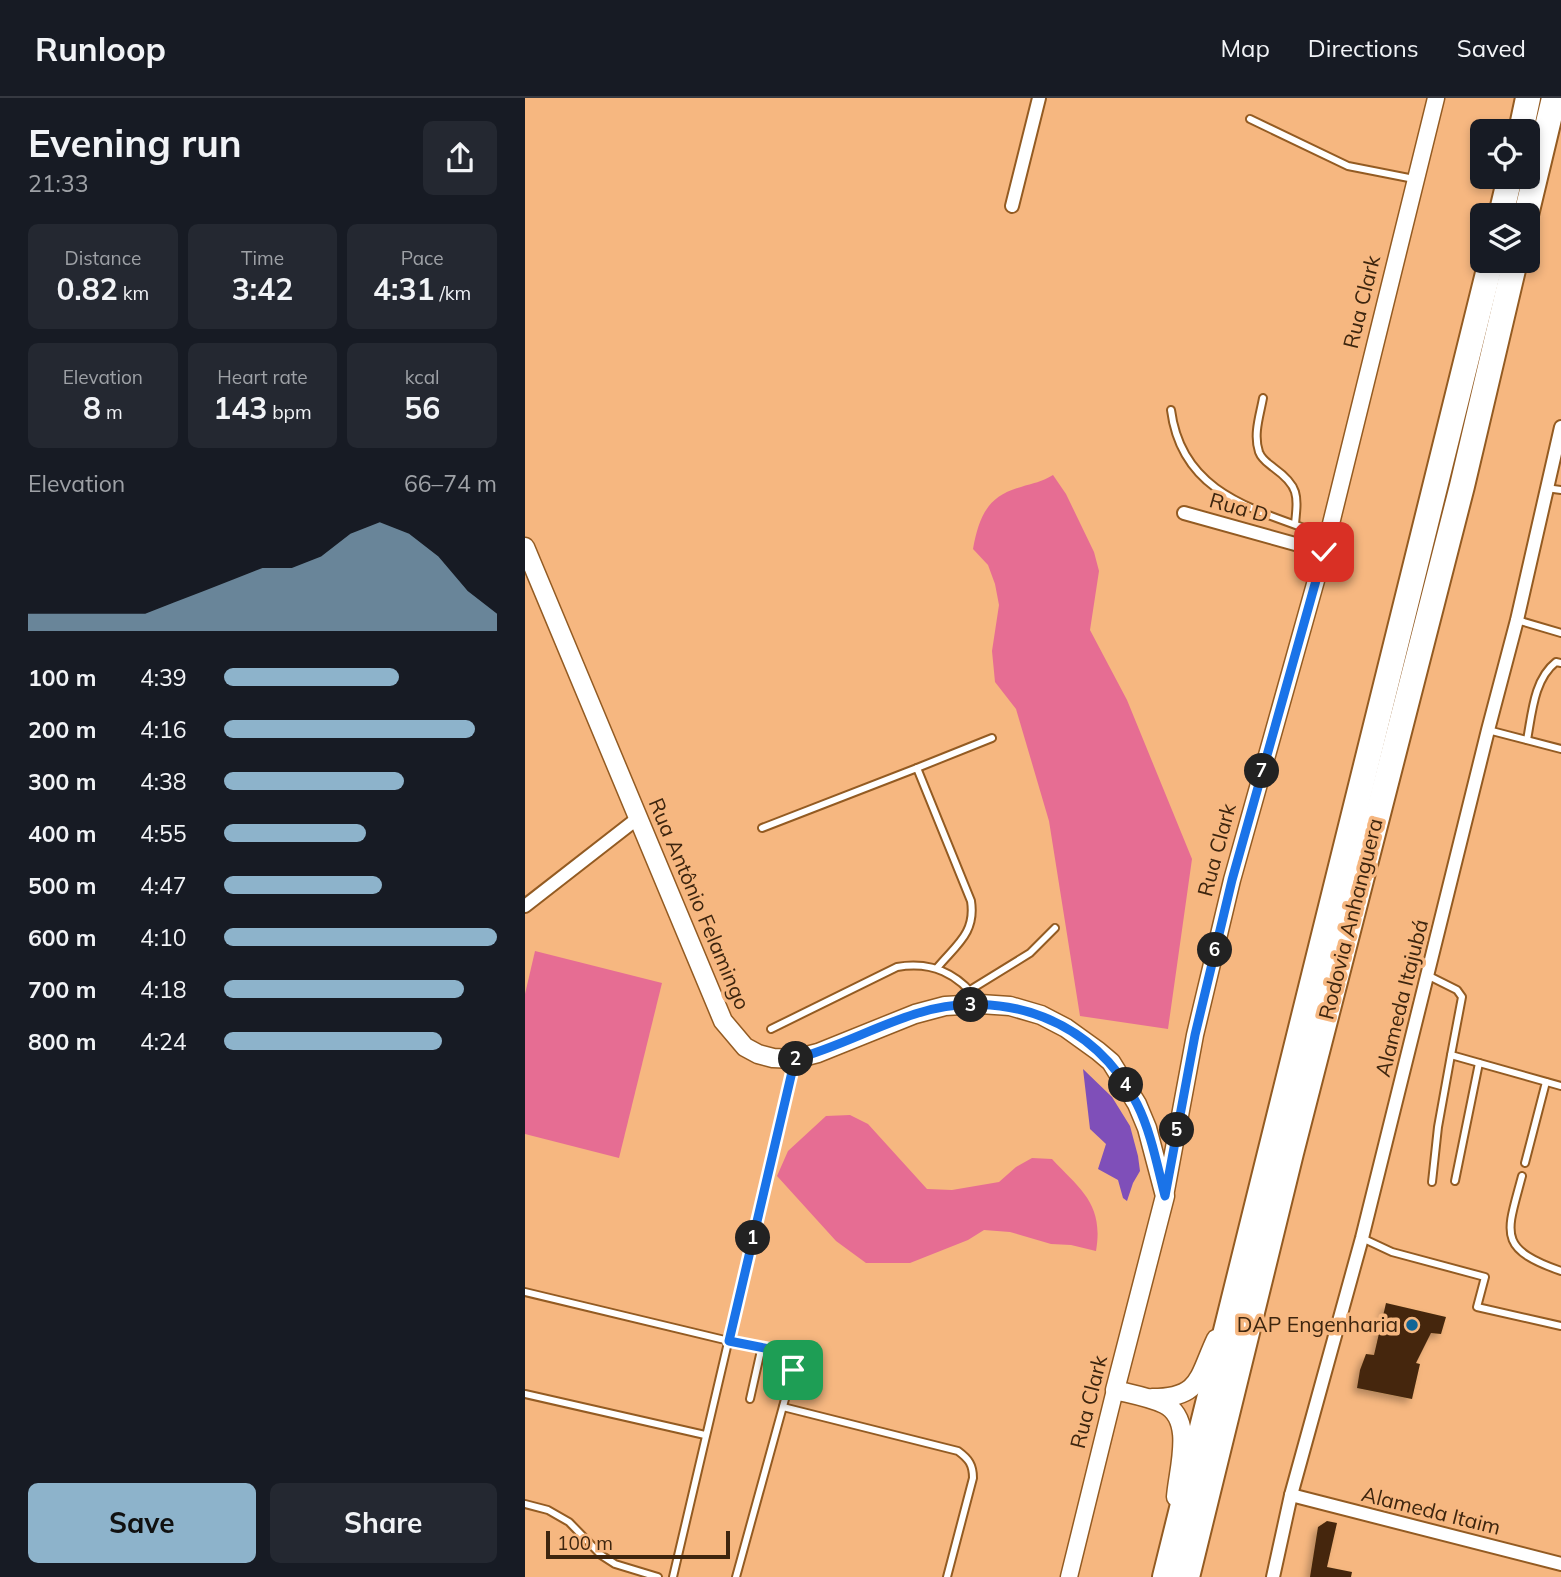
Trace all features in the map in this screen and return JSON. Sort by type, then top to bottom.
[{"type":"highway","points":[[1524,119],[1528,98]]},
{"type":"highway","points":[[1540,156],[1554,98]]},
{"type":"highway","points":[[1540,165],[1561,136]]},
{"type":"highway","name":"Rodovia Anhanguera","points":[[1165,1577],[1488,273]]},
{"type":"highway","name":"Rodovia Anhanguera","points":[[1187,1577],[1291,1153],[1462,486],[1512,273]]},
{"type":"main road","name":"Rua Antônio Felamingo","points":[[525,547],[723,1021],[739,1041],[758,1055],[795,1059],[818,1053],[915,1014],[975,997],[1041,1015],[1066,1028],[1111,1062],[1137,1104],[1147,1128],[1165,1196]]},
{"type":"main road","name":"Rua Clark","points":[[1115,1391],[1165,1196]]},
{"type":"main road","points":[[1147,1398],[1170,1398],[1190,1391],[1196,1384],[1231,1307]]},
{"type":"main road","points":[[1115,1391],[1164,1404],[1172,1409],[1182,1427],[1171,1552]]},
{"type":"street","points":[[1012,206],[1039,98]]},
{"type":"street","name":"Rua Clark","points":[[1165,1196],[1195,1035],[1232,880],[1326,544],[1436,98]]},
{"type":"street","name":"Alameda Itajubá","points":[[1273,1577],[1291,1495],[1362,1238],[1517,621],[1561,427]]},
{"type":"street","name":"Rua D","points":[[1184,513],[1326,544]]},
{"type":"street","points":[[525,906],[638,818]]},
{"type":"street","name":"Rua Clark","points":[[1069,1577],[1115,1391]]},
{"type":"street","name":"Alameda Itaim","points":[[1291,1495],[1561,1564]]},
{"type":"lane","points":[[1250,120],[1348,166],[1416,180]]},
{"type":"lane","points":[[1263,398],[1256,432],[1258,449],[1263,459],[1284,475],[1296,491],[1295,524]]},
{"type":"lane","points":[[1171,410],[1174,434],[1188,460],[1216,489],[1234,501],[1295,524],[1326,544]]},
{"type":"lane","points":[[1546,488],[1561,490]]},
{"type":"lane","points":[[1517,621],[1561,633]]},
{"type":"lane","points":[[1527,740],[1533,705],[1544,671],[1556,662],[1561,663]]},
{"type":"lane","points":[[1488,730],[1561,749]]},
{"type":"lane","points":[[762,828],[992,738]]},
{"type":"lane","points":[[917,768],[971,901],[974,916],[972,925],[937,968]]},
{"type":"lane","points":[[771,1030],[897,967],[916,964],[937,968],[975,997],[1030,953],[1055,928]]},
{"type":"lane","points":[[1427,975],[1457,990],[1462,998],[1438,1127],[1432,1182]]},
{"type":"lane","points":[[1451,1055],[1561,1086]]},
{"type":"lane","points":[[673,1577],[795,1059]]},
{"type":"lane","points":[[1455,1181],[1479,1063]]},
{"type":"lane","points":[[1525,1163],[1546,1082]]},
{"type":"lane","points":[[1522,1176],[1509,1225],[1513,1243],[1521,1251],[1561,1271]]},
{"type":"lane","points":[[1362,1238],[1392,1252],[1485,1277],[1477,1307],[1561,1325]]},
{"type":"lane","points":[[525,1292],[785,1352],[793,1363],[736,1577]]},
{"type":"lane","points":[[750,1399],[762,1346]]},
{"type":"lane","points":[[525,1394],[705,1435]]},
{"type":"lane","points":[[783,1407],[958,1451],[965,1456],[970,1462],[973,1478],[947,1577]]},
{"type":"lane","points":[[525,1504],[548,1510],[569,1521],[601,1555],[615,1564],[658,1577]]},
{"type":"shaded area","points":[[1053,475],[1066,494],[1094,552],[1099,571],[1090,630],[1127,700],[1192,859],[1168,1029],[1080,1016],[1049,821],[1016,709],[995,682],[992,651],[999,605],[988,565],[973,549],[978,527],[987,509],[1000,496]]},
{"type":"shaded area","points":[[535,951],[662,983],[619,1158],[525,1134],[525,994]]},
{"type":"shaded area","points":[[1083,1069],[1112,1097],[1130,1126],[1140,1171],[1127,1201],[1123,1198],[1118,1180],[1098,1169],[1106,1144],[1090,1129]]},
{"type":"shaded area","points":[[850,1115],[868,1124],[927,1189],[952,1190],[999,1182],[1016,1167],[1032,1158],[1052,1159],[1081,1189],[1093,1209],[1098,1235],[1096,1251],[1051,1244],[1010,1232],[984,1230],[968,1240],[910,1263],[866,1263],[836,1241],[777,1176],[788,1151],[826,1116]]},
{"type":"building","points":[[1386,1303],[1446,1317],[1441,1334],[1431,1333],[1416,1363],[1420,1364],[1412,1399],[1357,1388],[1366,1354],[1374,1355]]},
{"type":"building","points":[[1327,1521],[1337,1523],[1327,1567],[1352,1572],[1351,1577],[1310,1577],[1318,1527]]},
{"type":"place","name":"DAP Engenharia","points":[[1412,1325]]},
{"type":"route","points":[[793,1370],[790,1356],[785,1352],[729,1341],[795,1059],[818,1053],[915,1014],[944,1006],[1010,1006],[1041,1015],[1066,1028],[1111,1062],[1137,1104],[1147,1128],[1165,1196],[1195,1035],[1232,880],[1324,552]]}]
